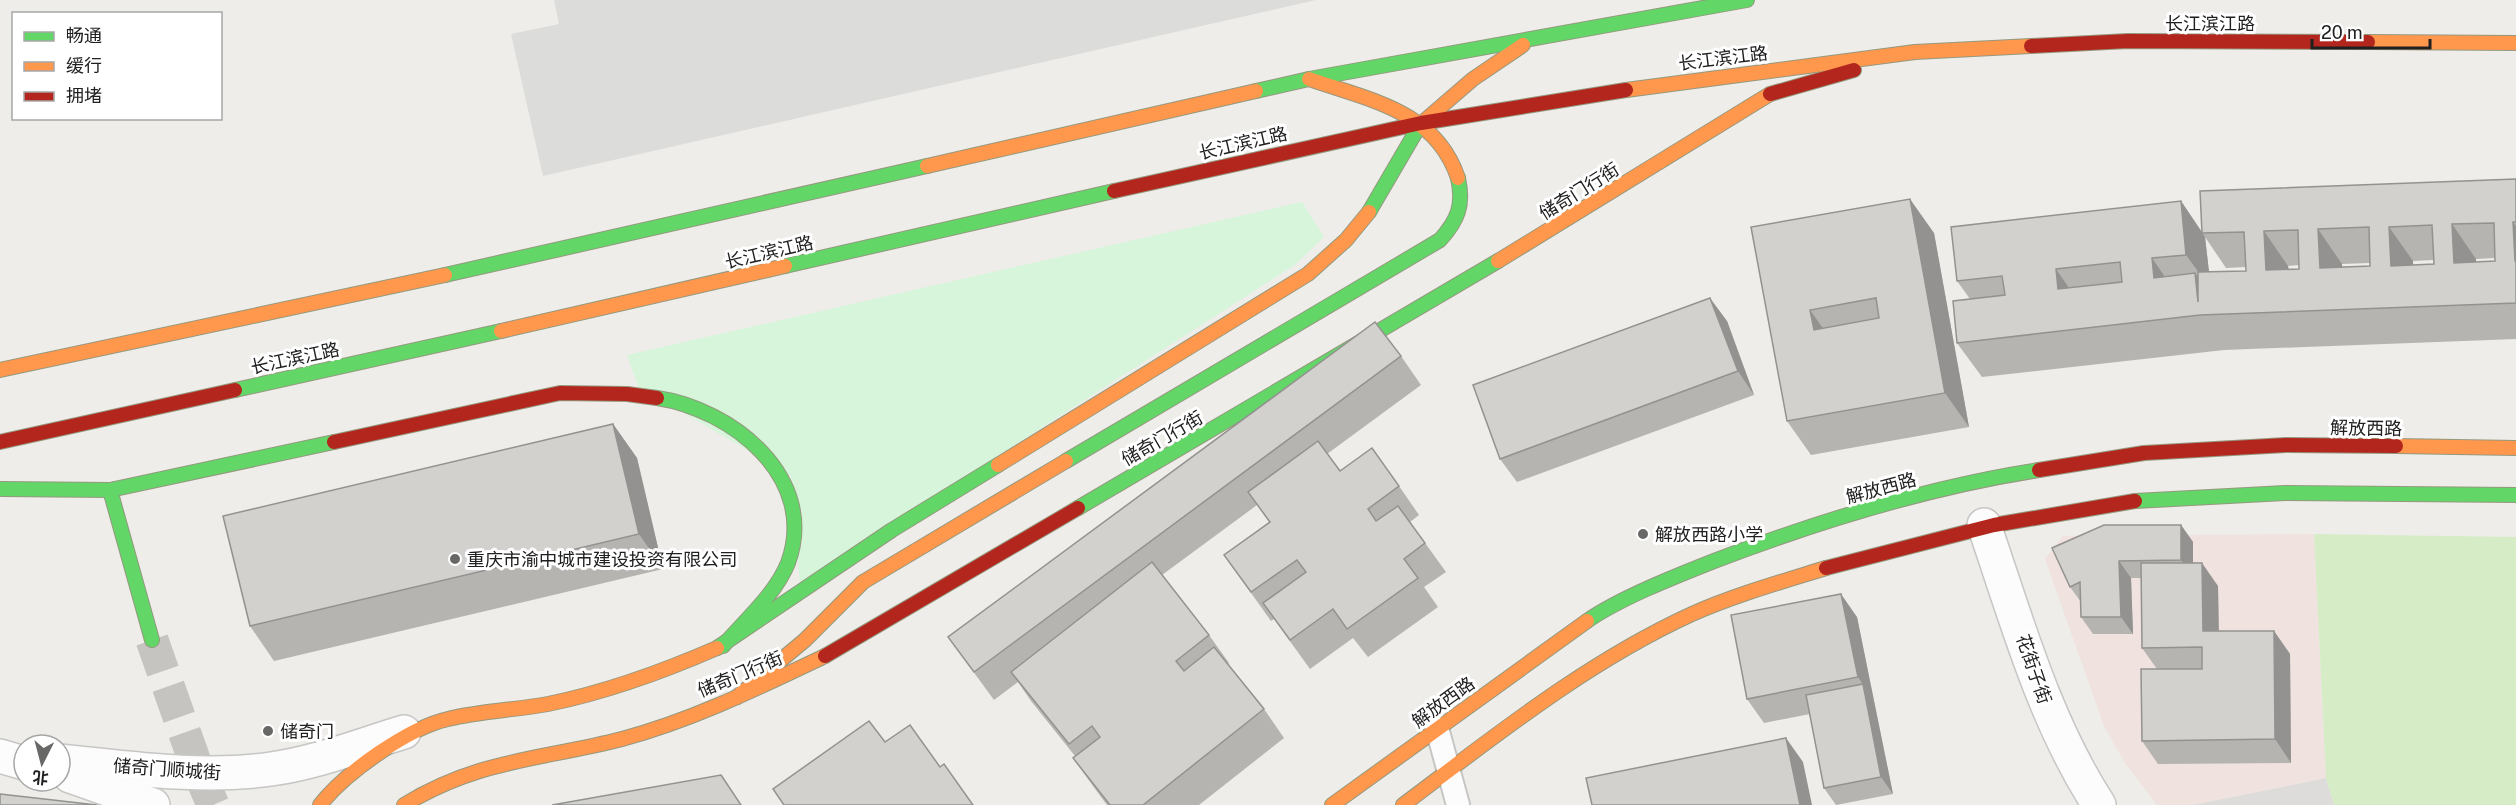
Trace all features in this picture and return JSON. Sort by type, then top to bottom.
[{"type":"main road","points":[[0,370],[525,258],[1309,79],[1746,0]]},
{"type":"main road","points":[[1421,123],[1473,79],[1534,37]]},
{"type":"main road","name":"长江滨江路","points":[[0,442],[543,322],[1314,145],[1421,123],[1685,81],[1915,52],[2128,41],[2516,43]]},
{"type":"main road","name":"储奇门行街","points":[[404,805],[451,779],[497,763],[651,731],[737,697],[835,650],[1577,215],[1690,141],[1772,93],[1915,52]]},
{"type":"main road","points":[[737,697],[806,640],[863,582],[1440,240],[1459,217],[1462,192],[1456,168],[1421,123],[1309,79]]},
{"type":"main road","points":[[1335,88],[1355,102],[1359,110]]},
{"type":"main road","name":"储奇门行街","points":[[320,805],[331,791],[359,766],[402,740],[446,719],[548,704],[639,681],[723,645],[892,530],[1308,274],[1333,255],[1371,213],[1421,123]]},
{"type":"main road","points":[[1314,145],[1348,126]]},
{"type":"main road","points":[[0,489],[110,490],[560,393],[604,391],[651,394],[733,423],[756,442],[763,448],[782,479],[792,513],[794,544],[784,574],[723,645]]},
{"type":"main road","name":"解放西路","points":[[1332,805],[1590,620],[1657,586],[1775,538],[1887,504],[2000,476],[2144,453],[2286,445],[2516,448]]},
{"type":"main road","points":[[110,490],[152,639]]},
{"type":"main road","points":[[1403,805],[1604,661],[1692,615],[1788,580],[1984,525],[2147,500],[2283,494],[2516,495]]},
{"type":"street","name":"花街子街","points":[[1984,525],[2051,717],[2075,767],[2099,805]]},
{"type":"street","name":"储奇门顺城街","points":[[72,762],[198,774],[273,769],[307,762],[446,719]]},
{"type":"street","name":"储奇门顺城街","points":[[72,777],[153,805]]},
{"type":"lane","points":[[1437,728],[1458,805]]},
{"type":"shaded area","points":[[554,0],[1316,0],[543,176],[511,34],[559,24]]},
{"type":"shaded area","points":[[2314,534],[2326,778],[2192,805],[2157,805],[2125,763],[2104,726],[2045,559],[2063,536]]},
{"type":"shaded area","points":[[2326,778],[2334,805],[2192,805]]},
{"type":"green space","points":[[1302,202],[1324,237],[1296,264],[800,583],[791,476],[638,386],[627,355]]},
{"type":"green space","points":[[2314,534],[2516,537],[2516,805],[2334,805],[2326,778]]},
{"type":"building","points":[[2516,179],[2516,222],[2513,222],[2516,303],[2200,315],[1957,343],[1953,301],[2005,295],[2002,276],[1957,281],[1951,227],[2181,201],[2186,255],[2152,258],[2154,278],[2195,273],[2198,302],[2198,272],[2246,271],[2244,232],[2202,233],[2200,191]],"holes":[[[2494,223],[2495,261],[2454,263],[2452,224]],[[2432,225],[2434,264],[2391,266],[2389,227]],[[2369,227],[2370,266],[2320,268],[2318,229]],[[2298,230],[2299,269],[2266,270],[2264,231]],[[2120,262],[2122,282],[2058,289],[2056,269]]]},
{"type":"building","points":[[1910,199],[1945,393],[1787,421],[1751,227]],"holes":[[[1876,298],[1879,318],[1814,330],[1810,310]]]},
{"type":"building","points":[[1710,298],[1738,371],[1500,459],[1473,385]]},
{"type":"building","points":[[1375,322],[1401,356],[974,672],[948,637]]},
{"type":"building","name":"重庆市渝中城市建设投资有限公司","points":[[613,424],[639,534],[250,626],[223,516]]},
{"type":"building","points":[[1318,441],[1340,471],[1372,448],[1399,486],[1368,509],[1376,521],[1398,506],[1425,543],[1404,559],[1418,578],[1347,629],[1333,609],[1290,640],[1263,603],[1306,572],[1297,560],[1251,592],[1224,555],[1270,522],[1248,492]]},
{"type":"building","points":[[2104,525],[2181,525],[2181,560],[2119,561],[2121,617],[2081,617],[2080,582],[2070,587],[2052,548]]},
{"type":"building","points":[[1152,562],[1209,635],[1176,661],[1184,671],[1214,647],[1264,709],[1143,805],[1110,805],[1073,758],[1100,737],[1092,726],[1069,744],[1011,672]]},
{"type":"building","points":[[2141,563],[2202,563],[2203,631],[2274,631],[2275,739],[2142,741],[2141,669],[2202,669],[2202,647],[2142,648]]},
{"type":"building","points":[[1841,594],[1858,677],[1747,699],[1731,615]]},
{"type":"building","points":[[1863,684],[1881,777],[1824,788],[1806,695]]},
{"type":"building","points":[[869,721],[885,742],[910,725],[940,767],[944,764],[973,805],[784,805],[773,789]]},
{"type":"building","points":[[1786,738],[1800,805],[1592,805],[1586,778]]},
{"type":"building","points":[[721,775],[741,805],[552,805]]},
{"type":"building","points":[[0,794],[97,805],[0,805]]},
{"type":"tunnel","points":[[152,640],[196,765],[213,805]]},
{"type":"traffic: fast","points":[[1256,91],[1309,79],[1747,0]]},
{"type":"traffic: fast","points":[[1369,212],[1421,123]]},
{"type":"traffic: fast","points":[[445,275],[927,166]]},
{"type":"traffic: fast","points":[[1066,461],[1440,240],[1458,212],[1460,204],[1458,178]]},
{"type":"traffic: fast","points":[[785,266],[1114,191]]},
{"type":"traffic: fast","points":[[1078,508],[1498,261]]},
{"type":"traffic: fast","points":[[235,390],[501,331]]},
{"type":"traffic: fast","points":[[657,398],[685,405],[713,416],[740,433],[762,453],[780,476],[791,503],[794,532],[788,563],[768,596],[723,646]]},
{"type":"traffic: fast","points":[[0,489],[110,490],[334,442]]},
{"type":"traffic: fast","points":[[717,648],[892,530],[998,465]]},
{"type":"traffic: fast","points":[[1587,621],[1615,604],[1666,581],[1793,532],[1915,496],[2039,470]]},
{"type":"traffic: fast","points":[[110,490],[152,640]]},
{"type":"traffic: fast","points":[[2135,501],[2285,493],[2516,495]]},
{"type":"traffic: slow","points":[[2368,42],[2516,43]]},
{"type":"traffic: slow","points":[[1422,123],[1473,79],[1523,45]]},
{"type":"traffic: slow","points":[[1626,90],[1915,52],[2031,46]]},
{"type":"traffic: slow","points":[[1309,79],[1376,102],[1417,122],[1447,155],[1458,178]]},
{"type":"traffic: slow","points":[[927,166],[1256,91]]},
{"type":"traffic: slow","points":[[1498,261],[1770,94]]},
{"type":"traffic: slow","points":[[998,465],[1308,274],[1346,240],[1369,212]]},
{"type":"traffic: slow","points":[[501,331],[785,266]]},
{"type":"traffic: slow","points":[[0,370],[445,275]]},
{"type":"traffic: slow","points":[[2396,446],[2516,448]]},
{"type":"traffic: slow","points":[[737,697],[805,640],[863,582],[1066,461]]},
{"type":"traffic: slow","points":[[1403,805],[1543,702],[1615,654],[1692,614],[1758,589],[1826,568]]},
{"type":"traffic: slow","points":[[1332,805],[1587,621]]},
{"type":"traffic: slow","points":[[320,805],[345,779],[378,753],[432,724],[460,716],[548,704],[592,694],[655,673],[717,648]]},
{"type":"traffic: slow","points":[[404,805],[458,778],[485,769],[622,739],[675,722],[726,702],[825,656]]},
{"type":"traffic: jam","points":[[2031,46],[2128,41],[2368,42]]},
{"type":"traffic: jam","points":[[1770,94],[1854,70]]},
{"type":"traffic: jam","points":[[1114,191],[1421,123],[1626,90]]},
{"type":"traffic: jam","points":[[0,442],[235,390]]},
{"type":"traffic: jam","points":[[334,442],[560,393],[627,394],[657,398]]},
{"type":"traffic: jam","points":[[2039,470],[2144,453],[2286,445],[2396,446]]},
{"type":"traffic: jam","points":[[1826,568],[1994,525],[2135,501]]},
{"type":"traffic: jam","points":[[825,656],[1078,508]]},
{"type":"place","name":"解放西路小学","points":[[1643,534]]},
{"type":"place","name":"重庆市渝中城市建设投资有限公司","points":[[455,559]]},
{"type":"place","name":"储奇门","points":[[268,731]]}]
